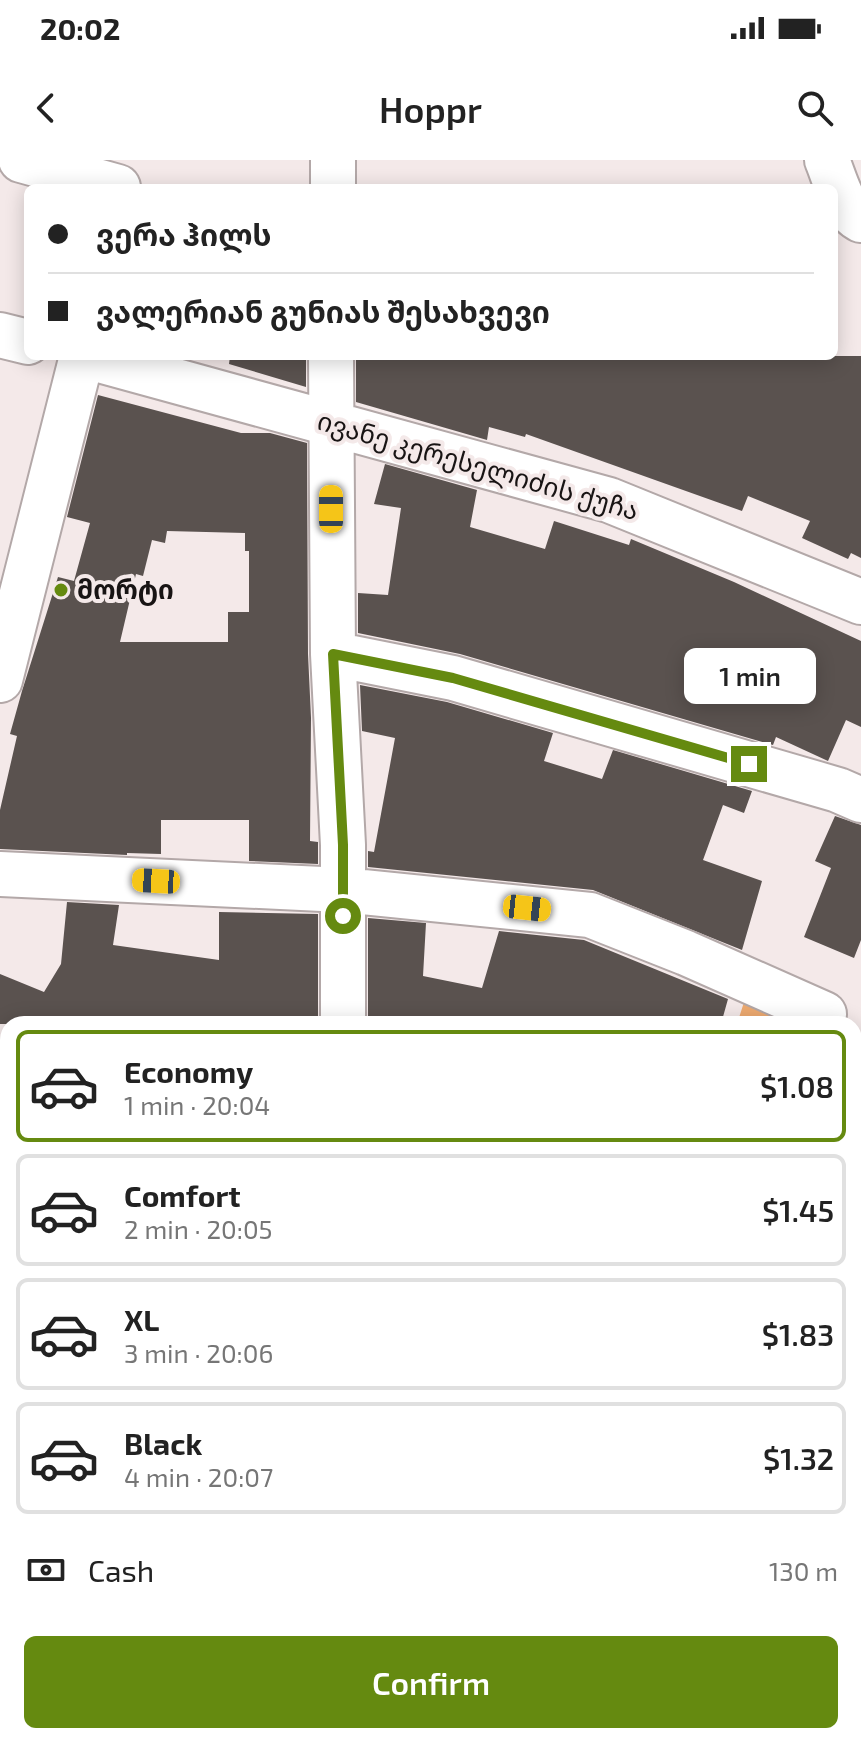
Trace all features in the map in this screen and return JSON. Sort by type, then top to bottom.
[{"type":"street","points":[[21,160],[104,184]]},
{"type":"street","points":[[119,184],[125,160]]},
{"type":"street","points":[[333,160],[333,184]]},
{"type":"street","points":[[827,160],[837,184]]},
{"type":"street","points":[[838,187],[854,217],[861,220]]},
{"type":"street","points":[[0,335],[24,341]]},
{"type":"street","points":[[0,680],[82,360]]},
{"type":"street","name":"ივანე კერესელიძის ქუჩა","points":[[98,360],[609,500],[861,602]]},
{"type":"street","points":[[331,360],[333,654],[343,890],[343,1016]]},
{"type":"street","points":[[333,654],[453,678],[838,790],[861,800]]},
{"type":"street","points":[[0,874],[343,890],[590,915],[686,953],[824,1014]]},
{"type":"shaded area","points":[[745,999],[791,1016],[740,1016]]},
{"type":"building","points":[[838,356],[861,356],[861,558],[851,553],[848,559],[802,538],[810,521],[748,496],[742,511],[526,434],[525,437],[489,427],[487,440],[356,402],[356,360],[838,360]]},
{"type":"building","points":[[230,360],[306,360],[306,387],[229,364]]},
{"type":"building","points":[[98,395],[241,433],[270,433],[307,443],[310,841],[318,842],[318,864],[249,861],[249,820],[161,820],[161,854],[0,849],[0,810],[17,736],[10,734],[58,577],[74,581],[90,523],[67,517]],"holes":[[[167,531],[245,533],[245,551],[249,551],[249,612],[228,612],[228,642],[120,642],[136,574],[143,576],[152,540],[165,543]]]},
{"type":"building","points":[[385,464],[477,490],[470,527],[545,549],[554,521],[629,545],[631,539],[734,582],[861,641],[861,727],[846,720],[828,761],[776,737],[773,745],[460,654],[358,633],[358,593],[388,595],[401,508],[374,504]]},
{"type":"building","points":[[360,685],[447,702],[553,733],[544,761],[602,779],[613,750],[752,791],[744,813],[723,805],[703,860],[762,881],[742,950],[593,890],[368,867],[368,851],[374,852],[395,738],[362,731]]},
{"type":"building","points":[[835,816],[861,825],[861,940],[854,958],[804,937],[831,868],[815,861]]},
{"type":"building","points":[[67,902],[119,905],[113,945],[219,960],[219,912],[318,914],[318,1016],[0,1016],[0,974],[44,992],[61,964]]},
{"type":"building","points":[[368,918],[426,923],[423,976],[482,988],[499,931],[584,940],[728,999],[723,1016],[368,1016]]},
{"type":"place","name":"მორტი","points":[[61,590]]},
{"type":"route","points":[[343,916],[343,845],[333,654],[453,678],[749,764]]}]
